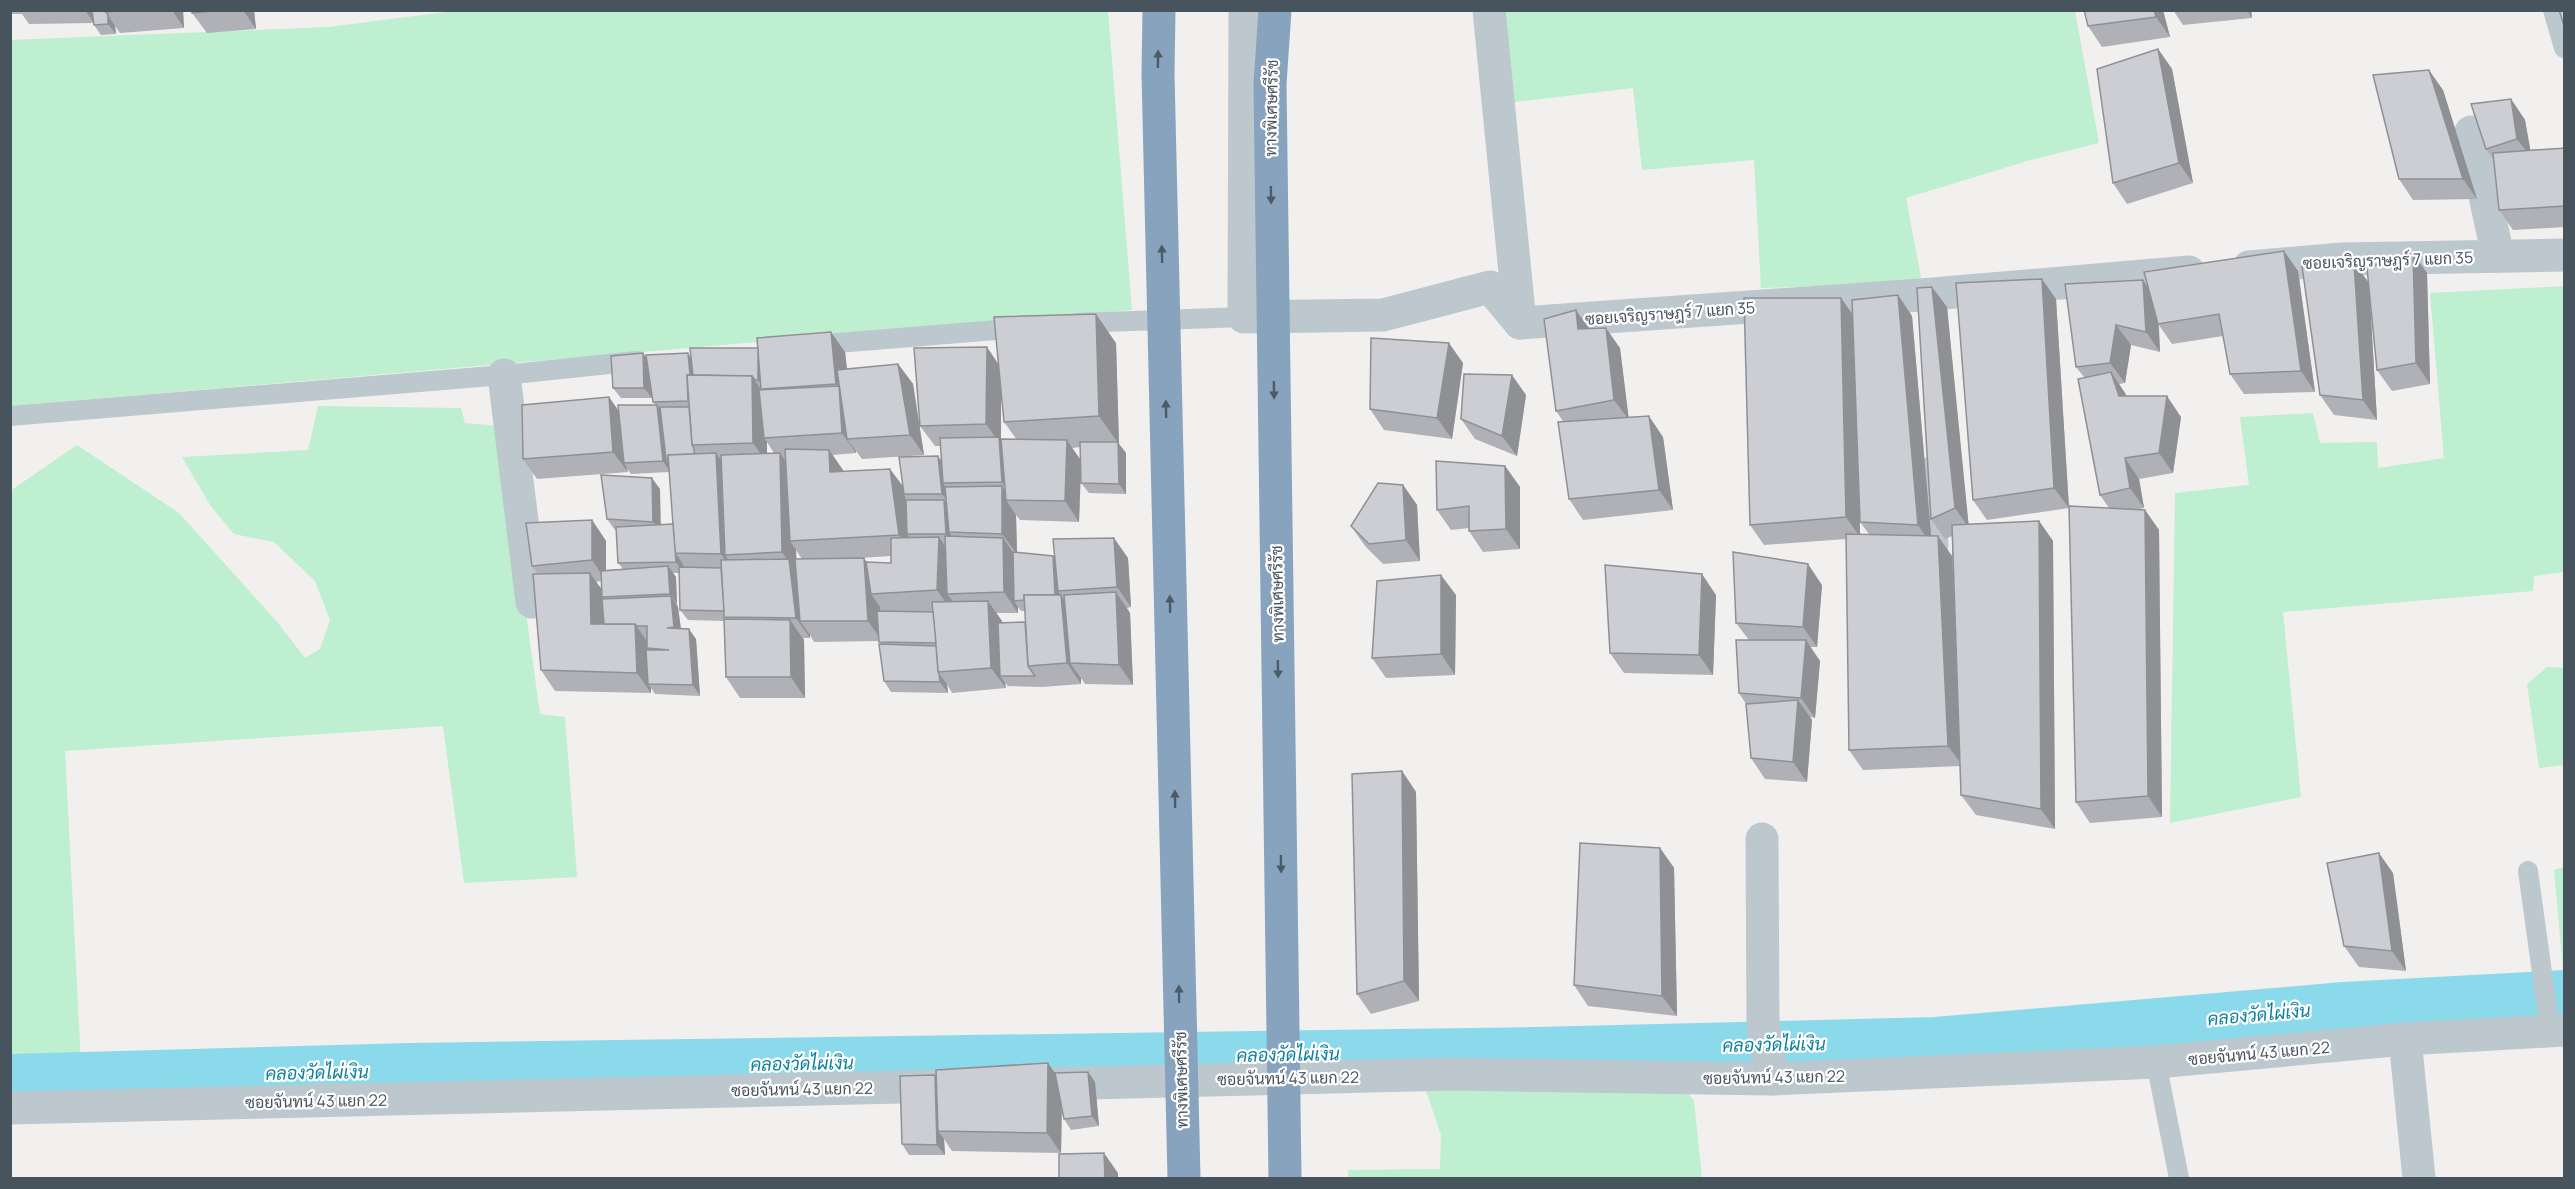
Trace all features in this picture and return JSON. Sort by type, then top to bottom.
[{"type":"highway","name":"ทางพิเศษศรีรัช","points":[[1159,10],[1158,74],[1184,1179]]},
{"type":"highway","name":"ทางพิเศษศรีรัช","points":[[1275,10],[1270,84],[1285,1179]]},
{"type":"street","points":[[1245,10],[1244,317],[1383,315],[1490,287],[1520,323]]},
{"type":"street","points":[[1489,10],[1520,323]]},
{"type":"street","points":[[2471,132],[2498,256]]},
{"type":"street","name":"ซอยเจริญราษฎร์ 7 แยก 35","points":[[1520,323],[1922,307],[2219,270],[2342,260],[2565,255]]},
{"type":"street","points":[[504,375],[532,602]]},
{"type":"street","points":[[1928,450],[1932,546]]},
{"type":"street","points":[[1761,839],[1763,1025],[1772,1079]]},
{"type":"street","name":"ซอยจันทน์ 43 แยก 22","points":[[1019,1084],[1452,1074],[1772,1079],[2156,1062],[2405,1039],[2557,1030]]},
{"type":"street","points":[[2405,1039],[2419,1179]]},
{"type":"street","name":"ซอยจันทน์ 43 แยก 22","points":[[10,1108],[975,1085]]},
{"type":"lane","points":[[2553,10],[2565,48]]},
{"type":"lane","points":[[1059,324],[1107,320],[1244,317]]},
{"type":"lane","points":[[798,346],[1036,326]]},
{"type":"lane","points":[[10,416],[504,375],[657,359]]},
{"type":"lane","points":[[2528,871],[2557,1030]]},
{"type":"lane","points":[[2156,1062],[2179,1179]]},
{"type":"green space","points":[[462,10],[1108,11],[1132,310],[11,406],[10,40],[328,27]]},
{"type":"green space","points":[[1495,11],[2075,11],[2099,143],[2027,161],[1906,198],[1922,283],[1761,288],[1754,160],[1642,170],[1633,88],[1507,103]]},
{"type":"green space","points":[[2564,286],[2564,572],[2534,576],[2533,591],[2283,612],[2301,797],[2170,823],[2175,493],[2249,485],[2240,417],[2313,413],[2320,443],[2377,442],[2378,468],[2444,458],[2430,293]]},
{"type":"green space","points":[[318,406],[461,408],[465,423],[500,426],[540,714],[565,717],[577,877],[464,883],[443,726],[65,751],[81,1064],[11,1066],[10,491],[77,445],[179,513],[278,623],[305,658],[320,649],[330,620],[315,581],[274,542],[234,534],[210,505],[182,457],[308,450]]},
{"type":"green space","points":[[2547,667],[2564,668],[2564,765],[2539,768],[2527,684]]},
{"type":"green space","points":[[2564,867],[2564,982],[2554,870]]},
{"type":"green space","points":[[1681,1084],[1694,1101],[1702,1178],[1348,1178],[1348,1170],[1440,1169],[1441,1135],[1424,1085]]},
{"type":"building","points":[[92,10],[105,10],[108,15],[108,24],[94,25]]},
{"type":"building","points":[[105,10],[131,10],[105,12]]},
{"type":"building","points":[[192,10],[221,10],[192,13]]},
{"type":"building","points":[[2084,10],[2154,10],[2156,17],[2088,26]]},
{"type":"building","points":[[2559,10],[2565,10],[2565,29]]},
{"type":"building","points":[[2158,49],[2179,163],[2113,183],[2097,69]]},
{"type":"building","points":[[2429,70],[2463,179],[2399,179],[2373,75]]},
{"type":"building","points":[[2511,99],[2517,139],[2486,149],[2471,104]]},
{"type":"building","points":[[2565,148],[2565,206],[2499,210],[2493,153]]},
{"type":"building","points":[[2284,251],[2301,371],[2230,374],[2219,314],[2158,324],[2144,272]]},
{"type":"building","points":[[2413,253],[2416,363],[2377,370],[2367,268]]},
{"type":"building","points":[[2354,263],[2363,400],[2320,395],[2302,266]]},
{"type":"building","points":[[2042,279],[2054,488],[1973,500],[1956,283]]},
{"type":"building","points":[[2143,280],[2146,332],[2116,325],[2110,363],[2076,367],[2065,284]]},
{"type":"building","points":[[1932,287],[1955,508],[1931,519],[1917,288]]},
{"type":"building","points":[[1898,295],[1918,525],[1860,522],[1852,300]]},
{"type":"building","points":[[1744,298],[1841,298],[1846,517],[1750,525]]},
{"type":"building","points":[[1576,310],[1578,329],[1606,328],[1614,400],[1556,411],[1544,319]]},
{"type":"building","points":[[1096,314],[1099,416],[1004,422],[994,317]]},
{"type":"building","points":[[831,332],[836,384],[761,389],[757,338]]},
{"type":"building","points":[[1371,338],[1449,343],[1437,418],[1370,409]]},
{"type":"building","points":[[987,347],[986,424],[920,426],[914,348]]},
{"type":"building","points":[[690,348],[758,348],[758,380],[752,376],[693,375]]},
{"type":"building","points":[[643,353],[644,388],[613,388],[611,356]]},
{"type":"building","points":[[688,353],[690,375],[687,375],[688,401],[653,402],[646,355]]},
{"type":"building","points":[[898,364],[910,435],[847,439],[837,370]]},
{"type":"building","points":[[2111,372],[2119,396],[2167,396],[2159,453],[2125,458],[2130,488],[2100,495],[2078,379]]},
{"type":"building","points":[[1464,374],[1512,375],[1502,436],[1461,419]]},
{"type":"building","points":[[687,375],[752,376],[753,443],[692,445]]},
{"type":"building","points":[[839,386],[842,433],[764,438],[759,390]]},
{"type":"building","points":[[609,397],[613,452],[523,459],[522,405]]},
{"type":"building","points":[[618,405],[657,405],[663,461],[624,463]]},
{"type":"building","points":[[660,407],[689,407],[694,454],[668,455],[666,459]]},
{"type":"building","points":[[1649,416],[1659,490],[1569,499],[1558,422]]},
{"type":"building","points":[[999,437],[1002,482],[943,483],[940,438]]},
{"type":"building","points":[[1001,439],[1067,440],[1065,501],[1006,500]]},
{"type":"building","points":[[1080,442],[1118,442],[1119,484],[1081,483]]},
{"type":"building","points":[[785,449],[829,450],[830,472],[890,469],[899,535],[790,541]]},
{"type":"building","points":[[716,453],[721,554],[675,553],[668,455]]},
{"type":"building","points":[[780,453],[782,552],[725,555],[721,455]]},
{"type":"building","points":[[938,456],[942,494],[904,494],[899,457]]},
{"type":"building","points":[[1436,461],[1505,466],[1506,529],[1469,531],[1469,506],[1437,510]]},
{"type":"building","points":[[601,475],[652,478],[653,522],[607,519]]},
{"type":"building","points":[[1378,483],[1403,485],[1406,540],[1369,544],[1351,526]]},
{"type":"building","points":[[1002,486],[1002,534],[949,532],[945,487]]},
{"type":"building","points":[[906,500],[944,500],[946,534],[907,534]]},
{"type":"building","points":[[2069,506],[2145,510],[2148,796],[2076,802]]},
{"type":"building","points":[[592,520],[592,560],[532,566],[526,523]]},
{"type":"building","points":[[2039,521],[2041,809],[1961,795],[1952,525]]},
{"type":"building","points":[[673,524],[676,562],[618,563],[616,527]]},
{"type":"building","points":[[1846,534],[1938,536],[1948,746],[1849,750]]},
{"type":"building","points":[[945,536],[1003,538],[1004,592],[947,594]]},
{"type":"building","points":[[939,537],[937,590],[871,594],[866,562],[891,563],[891,538]]},
{"type":"building","points":[[1114,538],[1117,587],[1058,591],[1053,539]]},
{"type":"building","points":[[1013,552],[1053,556],[1055,595],[1024,595],[1024,600],[1014,601]]},
{"type":"building","points":[[1733,552],[1808,564],[1803,627],[1736,623]]},
{"type":"building","points":[[864,558],[868,621],[800,621],[795,559]]},
{"type":"building","points":[[789,559],[796,618],[724,617],[721,560]]},
{"type":"building","points":[[1605,565],[1702,574],[1699,655],[1610,653]]},
{"type":"building","points":[[668,566],[670,594],[602,597],[601,571]]},
{"type":"building","points":[[679,567],[721,568],[724,611],[680,610]]},
{"type":"building","points":[[590,573],[591,624],[635,624],[637,673],[541,670],[533,574]]},
{"type":"building","points":[[1441,575],[1441,654],[1372,658],[1377,581]]},
{"type":"building","points":[[1116,592],[1119,665],[1070,663],[1064,595]]},
{"type":"building","points":[[1024,595],[1061,595],[1067,663],[1028,666]]},
{"type":"building","points":[[671,596],[674,627],[667,628],[689,629],[693,685],[648,684],[646,650],[669,650],[647,648],[647,626],[604,624],[602,599]]},
{"type":"building","points":[[988,601],[991,668],[938,672],[932,602]]},
{"type":"building","points":[[877,611],[933,612],[936,643],[879,642]]},
{"type":"building","points":[[724,619],[790,620],[791,677],[726,677]]},
{"type":"building","points":[[1025,622],[1028,666],[1035,676],[1000,676],[998,623]]},
{"type":"building","points":[[1736,640],[1806,640],[1801,698],[1739,693]]},
{"type":"building","points":[[879,644],[936,646],[940,682],[884,681]]},
{"type":"building","points":[[1798,700],[1793,762],[1751,758],[1746,704]]},
{"type":"building","points":[[1402,771],[1404,981],[1357,994],[1352,774]]},
{"type":"building","points":[[1580,843],[1660,848],[1662,996],[1574,985]]},
{"type":"building","points":[[2379,853],[2392,951],[2344,946],[2327,863]]},
{"type":"building","points":[[1048,1063],[1047,1133],[938,1131],[936,1070]]},
{"type":"building","points":[[1088,1072],[1092,1116],[1064,1119],[1055,1073]]},
{"type":"building","points":[[935,1075],[937,1145],[902,1144],[900,1076]]},
{"type":"building","points":[[1104,1153],[1105,1179],[1059,1179],[1059,1154]]},
{"type":"waterway","name":"คลองวัดไผ่เงิน","points":[[10,1079],[410,1068],[1535,1052],[1936,1042],[2344,1007],[2564,995]]}]
